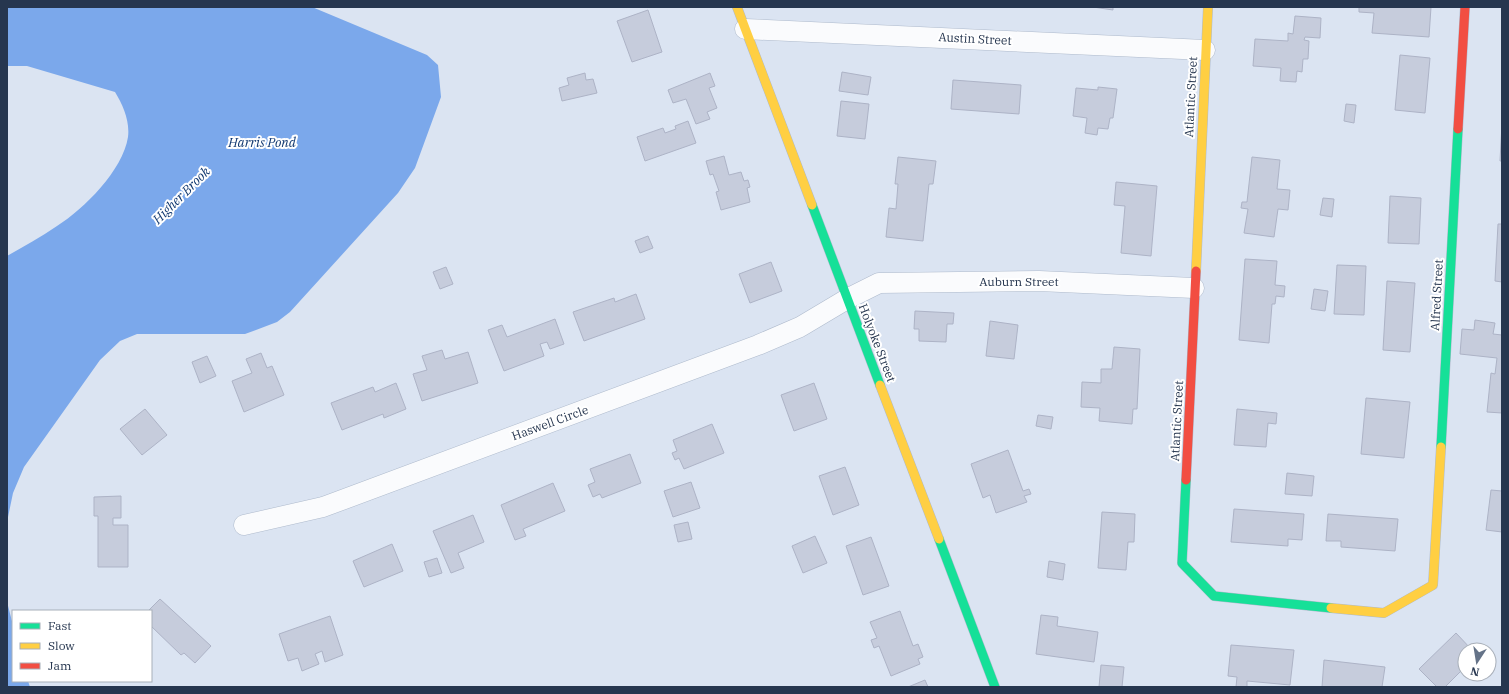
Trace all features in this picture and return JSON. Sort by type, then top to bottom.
[{"type":"street","name":"Holyoke Street","points":[[737,7],[995,687]]},
{"type":"street","name":"Atlantic Street","points":[[1208,7],[1182,563],[1214,596],[1384,613],[1433,585]]},
{"type":"street","name":"Alfred Street","points":[[1433,585],[1465,7]]},
{"type":"street","name":"Austin Street","points":[[745,29],[1205,50]]},
{"type":"street","name":"Auburn Street","points":[[847,299],[879,283],[1039,281],[1194,288]]},
{"type":"street","name":"Haswell Circle","points":[[244,525],[323,507],[751,348],[800,327],[847,299]]},
{"type":"water","name":"Harris Pond","points":[[7,7],[312,7],[427,55],[438,65],[441,97],[415,168],[398,193],[290,312],[277,322],[245,334],[137,334],[120,341],[100,360],[24,467],[13,493],[7,522],[7,256],[39,238],[68,219],[101,188],[119,162],[125,150],[128,137],[128,125],[121,102],[115,92],[27,66],[7,66]]},
{"type":"water","points":[[7,602],[12,621],[12,682],[28,682],[30,687],[7,687]]},
{"type":"building","points":[[1093,7],[1113,7],[1113,10]]},
{"type":"building","points":[[1359,7],[1431,7],[1429,37],[1372,33],[1374,13],[1359,12]]},
{"type":"building","points":[[648,10],[662,52],[632,62],[617,21]]},
{"type":"building","points":[[1295,16],[1321,18],[1320,38],[1305,37],[1304,40],[1309,41],[1308,59],[1303,59],[1302,72],[1297,71],[1296,82],[1280,81],[1281,68],[1253,66],[1255,39],[1288,41],[1288,33],[1293,34]]},
{"type":"building","points":[[1400,55],[1430,58],[1425,113],[1395,110]]},
{"type":"building","points":[[842,72],[871,77],[868,95],[839,91]]},
{"type":"building","points":[[585,73],[586,80],[593,79],[597,93],[562,101],[559,88],[569,85],[567,78]]},
{"type":"building","points":[[710,73],[715,86],[709,88],[717,108],[707,112],[710,119],[696,124],[686,99],[673,103],[668,90]]},
{"type":"building","points":[[953,80],[1021,85],[1019,114],[951,109]]},
{"type":"building","points":[[1098,87],[1117,89],[1113,118],[1110,118],[1108,129],[1098,128],[1097,135],[1085,133],[1087,118],[1073,116],[1076,88],[1098,90]]},
{"type":"building","points":[[841,101],[869,104],[865,139],[837,136]]},
{"type":"building","points":[[1346,104],[1356,105],[1354,123],[1344,121]]},
{"type":"building","points":[[688,121],[696,143],[645,161],[637,137],[663,128],[665,133],[676,129],[675,126]]},
{"type":"building","points":[[1502,124],[1502,161],[1500,161]]},
{"type":"building","points":[[724,156],[729,175],[741,172],[744,181],[748,180],[750,187],[747,188],[750,202],[721,210],[716,192],[719,191],[713,174],[710,175],[706,161]]},
{"type":"building","points":[[898,157],[936,161],[933,184],[929,184],[923,241],[886,237],[889,208],[896,209],[898,184],[895,184]]},
{"type":"building","points":[[1252,157],[1280,160],[1277,189],[1290,190],[1288,210],[1278,209],[1274,237],[1244,233],[1248,209],[1241,208],[1242,202],[1247,202]]},
{"type":"building","points":[[1116,182],[1157,186],[1151,256],[1121,253],[1125,206],[1114,205]]},
{"type":"building","points":[[1390,196],[1421,198],[1419,244],[1388,243]]},
{"type":"building","points":[[1323,198],[1334,199],[1332,217],[1320,215]]},
{"type":"building","points":[[1498,224],[1502,224],[1502,282],[1495,281]]},
{"type":"building","points":[[648,236],[653,248],[640,253],[635,241]]},
{"type":"building","points":[[1245,259],[1277,261],[1275,285],[1285,286],[1284,297],[1276,296],[1275,304],[1272,304],[1269,343],[1239,340]]},
{"type":"building","points":[[771,262],[782,291],[750,303],[739,274]]},
{"type":"building","points":[[1337,265],[1366,266],[1364,315],[1334,314]]},
{"type":"building","points":[[446,267],[453,284],[440,289],[433,272]]},
{"type":"building","points":[[1387,281],[1415,283],[1410,352],[1383,350]]},
{"type":"building","points":[[1314,289],[1328,291],[1325,311],[1311,309]]},
{"type":"building","points":[[636,294],[645,319],[584,341],[573,312],[614,298],[615,302]]},
{"type":"building","points":[[915,311],[954,313],[953,324],[947,324],[946,342],[919,341],[919,329],[914,329]]},
{"type":"building","points":[[555,319],[564,344],[550,349],[547,342],[540,344],[544,356],[504,371],[488,330],[502,325],[507,337]]},
{"type":"building","points":[[1475,320],[1495,323],[1493,334],[1502,335],[1502,413],[1487,412],[1491,373],[1495,374],[1497,358],[1460,354],[1462,329],[1474,330]]},
{"type":"building","points":[[990,321],[1018,325],[1014,359],[986,356]]},
{"type":"building","points":[[1114,347],[1140,349],[1137,409],[1133,409],[1132,424],[1099,421],[1100,408],[1081,407],[1082,382],[1101,383],[1101,369],[1112,369]]},
{"type":"building","points":[[442,350],[445,359],[468,352],[478,383],[422,401],[413,374],[427,370],[422,356]]},
{"type":"building","points":[[261,353],[267,368],[272,366],[284,395],[244,412],[232,381],[252,373],[246,359]]},
{"type":"building","points":[[207,356],[216,376],[200,383],[192,362]]},
{"type":"building","points":[[396,383],[406,409],[384,418],[383,414],[342,430],[331,403],[373,387],[375,392]]},
{"type":"building","points":[[814,383],[827,419],[794,431],[781,395]]},
{"type":"building","points":[[1366,398],[1410,402],[1404,458],[1361,454]]},
{"type":"building","points":[[145,409],[167,435],[142,455],[120,429]]},
{"type":"building","points":[[1237,409],[1277,413],[1276,424],[1268,423],[1266,447],[1234,445]]},
{"type":"building","points":[[1038,415],[1053,417],[1051,429],[1036,426]]},
{"type":"building","points":[[712,424],[724,453],[684,469],[679,458],[675,460],[672,453],[677,451],[673,440]]},
{"type":"building","points":[[1008,450],[1023,491],[1029,489],[1031,494],[1024,496],[1027,502],[996,513],[990,495],[983,498],[971,464]]},
{"type":"building","points":[[630,454],[641,483],[602,498],[600,494],[593,497],[588,485],[595,482],[590,469]]},
{"type":"building","points":[[845,467],[859,505],[833,515],[819,476]]},
{"type":"building","points":[[1287,473],[1314,476],[1312,496],[1285,494]]},
{"type":"building","points":[[691,482],[700,508],[673,517],[664,491]]},
{"type":"building","points":[[553,483],[565,511],[523,529],[526,536],[515,540],[501,505]]},
{"type":"building","points":[[1491,490],[1502,491],[1502,532],[1486,530]]},
{"type":"building","points":[[121,496],[121,518],[113,518],[113,525],[128,525],[128,567],[98,567],[98,516],[94,516],[94,497]]},
{"type":"building","points":[[1234,509],[1304,514],[1302,540],[1288,539],[1288,546],[1231,542]]},
{"type":"building","points":[[1102,512],[1135,514],[1134,542],[1128,542],[1126,570],[1098,568]]},
{"type":"building","points":[[1328,514],[1398,519],[1395,551],[1341,547],[1341,541],[1326,541]]},
{"type":"building","points":[[473,515],[484,542],[458,553],[464,568],[451,573],[433,531]]},
{"type":"building","points":[[688,522],[692,539],[678,542],[674,525]]},
{"type":"building","points":[[815,536],[827,563],[803,573],[792,546]]},
{"type":"building","points":[[871,537],[889,586],[863,595],[846,546]]},
{"type":"building","points":[[392,544],[403,571],[364,587],[353,561]]},
{"type":"building","points":[[437,558],[442,573],[429,577],[424,562]]},
{"type":"building","points":[[1049,561],[1065,564],[1063,580],[1047,577]]},
{"type":"building","points":[[160,599],[211,646],[195,663],[184,653],[181,655],[152,627],[152,610],[149,610]]},
{"type":"building","points":[[900,611],[913,646],[918,644],[923,657],[918,659],[920,664],[891,676],[879,646],[874,648],[871,640],[877,638],[870,622]]},
{"type":"building","points":[[1041,615],[1058,617],[1057,626],[1098,632],[1094,662],[1036,654]]},
{"type":"building","points":[[330,616],[343,655],[325,662],[322,651],[315,654],[319,664],[302,671],[298,658],[288,661],[279,634]]},
{"type":"building","points":[[1456,633],[1464,642],[1457,642],[1457,675],[1445,687],[1437,687],[1419,669]]},
{"type":"building","points":[[1231,645],[1294,650],[1290,685],[1247,681],[1247,687],[1236,687],[1237,677],[1228,676]]},
{"type":"building","points":[[1324,660],[1385,667],[1382,687],[1322,687]]},
{"type":"building","points":[[1101,665],[1124,667],[1122,687],[1099,687]]},
{"type":"building","points":[[925,680],[928,687],[908,687]]},
{"type":"traffic: fast","points":[[1441,447],[1458,129]]},
{"type":"traffic: fast","points":[[812,205],[880,385]]},
{"type":"traffic: fast","points":[[1186,480],[1182,563],[1214,596],[1331,608]]},
{"type":"traffic: fast","points":[[939,539],[995,687]]},
{"type":"traffic: slow","points":[[737,7],[812,205]]},
{"type":"traffic: slow","points":[[1196,271],[1208,7]]},
{"type":"traffic: slow","points":[[880,385],[939,539]]},
{"type":"traffic: slow","points":[[1331,608],[1384,613],[1433,585],[1441,447]]},
{"type":"traffic: jam","points":[[1458,129],[1465,7]]},
{"type":"traffic: jam","points":[[1186,480],[1196,271]]},
{"type":"water label","name":"Higher Brook","points":[[181,195]]}]
